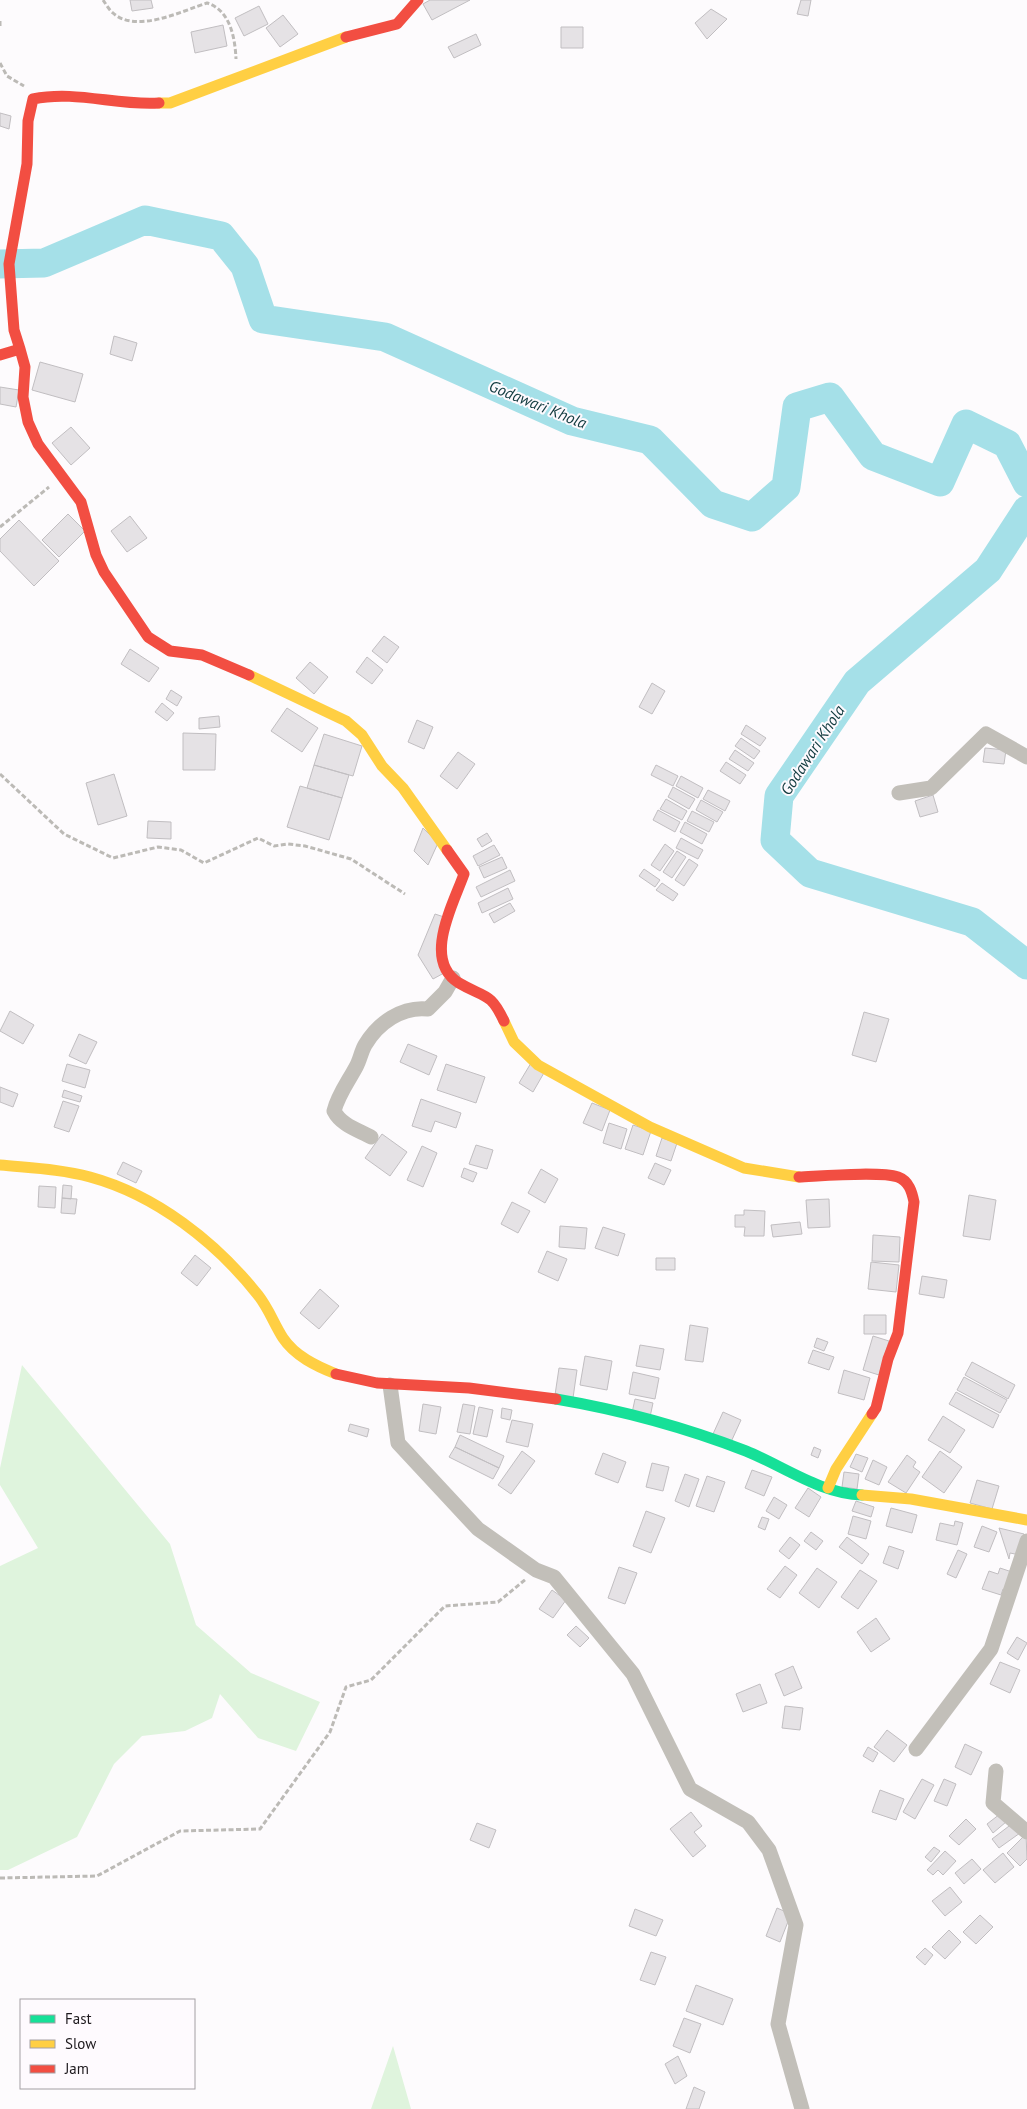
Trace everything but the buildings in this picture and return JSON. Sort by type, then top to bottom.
[{"type":"street","points":[[418,0],[397,24],[333,40],[170,103],[142,104],[77,95],[41,96],[33,99],[28,120],[27,164],[9,264],[14,330],[25,367],[23,397],[28,422],[38,444],[81,502],[96,555],[104,572],[148,637],[170,651],[202,655],[220,661],[275,686],[309,705],[346,721],[362,735],[382,766],[403,788],[464,874],[445,927],[441,952],[446,972],[496,1004],[514,1042],[538,1064],[650,1127],[744,1168],[790,1177],[881,1175],[899,1177],[911,1188],[914,1202],[906,1254],[903,1305],[898,1333],[888,1359],[876,1408],[836,1469],[828,1488]]},
{"type":"street","points":[[0,355],[20,349]]},
{"type":"street","points":[[899,793],[931,788],[986,734],[1027,757]]},
{"type":"street","points":[[371,1137],[341,1122],[334,1111],[337,1099],[357,1066],[365,1045],[377,1031],[395,1015],[414,1008],[428,1009],[445,992],[453,978]]},
{"type":"street","points":[[0,1165],[59,1170],[98,1180],[130,1192],[160,1208],[198,1235],[248,1282],[267,1306],[284,1339],[295,1350],[324,1369],[363,1381],[390,1385],[467,1388],[521,1394],[605,1408],[702,1435],[849,1495],[885,1495],[930,1501],[1027,1520]]},
{"type":"street","points":[[390,1385],[398,1443],[478,1528],[536,1570],[554,1578],[633,1674],[690,1789],[748,1822],[769,1850],[796,1925],[778,2024],[802,2109]]},
{"type":"street","points":[[916,1749],[990,1649],[1027,1541]]},
{"type":"street","points":[[996,1771],[993,1803],[1027,1832]]},
{"type":"path","points":[[103,0],[113,13],[128,21],[152,21],[207,3],[216,5],[229,22],[231,29],[235,44],[236,77]]},
{"type":"path","points":[[0,21],[0,28]]},
{"type":"path","points":[[0,63],[7,76],[41,96]]},
{"type":"path","points":[[0,527],[62,478]]},
{"type":"path","points":[[0,774],[64,834],[113,858],[158,847],[181,850],[204,863],[258,838],[274,846],[288,844],[305,846],[351,859],[405,894]]},
{"type":"path","points":[[0,1878],[97,1876],[180,1831],[260,1829],[330,1732],[346,1687],[371,1680],[445,1606],[498,1602],[536,1570]]},
{"type":"green space","points":[[22,1365],[170,1544],[196,1625],[251,1673],[320,1702],[296,1751],[258,1738],[220,1694],[212,1718],[185,1731],[142,1736],[114,1764],[77,1837],[8,1870],[0,1870],[0,1566],[38,1548],[0,1485],[0,1468]]},
{"type":"green space","points":[[393,2046],[411,2109],[371,2109]]},
{"type":"waterway","name":"Godawari Khola","points":[[0,264],[44,263],[145,220],[221,236],[245,266],[263,319],[385,337],[572,421],[650,440],[713,504],[752,517],[786,487],[797,407],[830,397],[873,456],[940,482],[966,424],[1007,444],[1027,483]]},
{"type":"waterway","name":"Godawari Khola","points":[[1027,510],[988,570],[857,682],[779,796],[775,840],[810,873],[972,922],[1027,965]]},
{"type":"traffic: fast","points":[[556,1399],[604,1408],[676,1427],[746,1451],[817,1485],[832,1490],[862,1495]]},
{"type":"traffic: slow","points":[[159,103],[170,103],[346,37]]},
{"type":"traffic: slow","points":[[249,675],[346,721],[362,735],[382,766],[403,788],[447,850]]},
{"type":"traffic: slow","points":[[504,1021],[514,1042],[538,1065],[650,1127],[744,1168],[799,1177]]},
{"type":"traffic: slow","points":[[0,1165],[79,1174],[114,1185],[161,1208],[204,1239],[241,1275],[262,1300],[283,1338],[294,1350],[314,1364],[336,1374]]},
{"type":"traffic: slow","points":[[828,1488],[836,1469],[872,1414]]},
{"type":"traffic: slow","points":[[862,1495],[911,1499],[1027,1520]]},
{"type":"traffic: jam","points":[[346,37],[397,24],[418,0]]},
{"type":"traffic: jam","points":[[0,355],[20,349],[14,330],[9,264],[27,164],[28,121],[33,99],[65,96],[159,103]]},
{"type":"traffic: jam","points":[[20,349],[25,367],[23,397],[28,422],[38,444],[81,502],[96,555],[104,572],[148,637],[170,651],[202,655],[249,675]]},
{"type":"traffic: jam","points":[[447,850],[464,874],[443,931],[441,947],[443,961],[448,973],[459,983],[486,996],[495,1005],[504,1021]]},
{"type":"traffic: jam","points":[[799,1177],[850,1174],[889,1175],[905,1181],[912,1194],[914,1202],[898,1333],[888,1359],[876,1408],[872,1414]]},
{"type":"traffic: jam","points":[[336,1374],[377,1383],[469,1388],[556,1399]]}]
